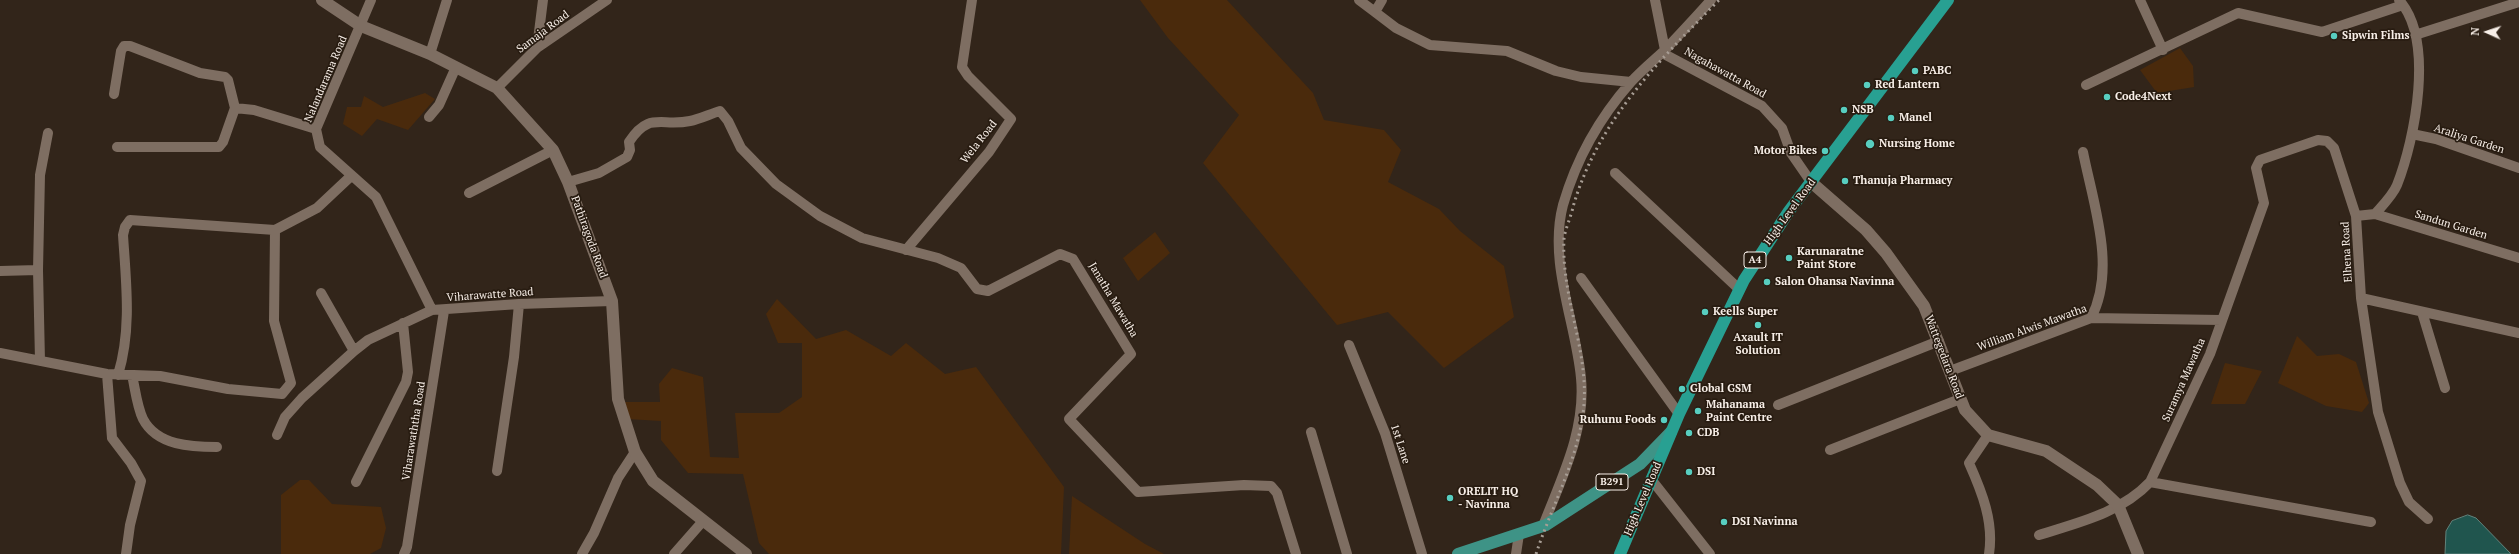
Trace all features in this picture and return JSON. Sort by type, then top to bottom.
[{"type":"highway","name":"High Level Road","points":[[1620,554],[1679,414],[1739,289],[1770,238],[1948,0]]},
{"type":"main road","name":"B291","points":[[1458,554],[1543,526],[1640,464],[1672,431]]},
{"type":"street","name":"Pathiragoda Road","points":[[322,0],[361,26],[430,54],[497,88],[553,150],[568,182],[612,301],[618,399],[635,452],[653,481],[702,521],[746,554]]},
{"type":"street","name":"Nalandarama Road","points":[[350,177],[320,147],[316,129],[371,0]]},
{"type":"street","points":[[430,54],[447,0]]},
{"type":"street","points":[[537,48],[543,0]]},
{"type":"street","name":"Samaja Road","points":[[497,88],[537,48],[607,0]]},
{"type":"street","name":"Wela Road","points":[[906,250],[989,152],[1011,119],[968,76],[962,66],[972,0]]},
{"type":"street","points":[[1359,0],[1396,28],[1430,45],[1507,51],[1556,71],[1581,77],[1631,82]]},
{"type":"street","points":[[1375,12],[1382,0]]},
{"type":"street","points":[[1655,0],[1665,50]]},
{"type":"street","points":[[1543,526],[1574,445],[1581,402],[1581,378],[1563,289],[1560,233],[1563,206],[1585,149],[1595,131],[1631,82],[1665,50],[1711,0]]},
{"type":"street","points":[[2140,0],[2163,50]]},
{"type":"street","points":[[2416,36],[2519,2]]},
{"type":"street","points":[[2086,85],[2163,50],[2238,13],[2322,32],[2401,3],[2416,36],[2421,76],[2412,134],[2397,187],[2375,214]]},
{"type":"street","points":[[114,94],[121,51],[124,46],[130,46],[200,73],[225,77],[228,80],[236,108],[223,142],[219,147],[117,147]]},
{"type":"street","name":"Nagahawatta Road","points":[[1665,50],[1666,55],[1762,106],[1776,118],[1782,128],[1791,153],[1811,182]]},
{"type":"street","points":[[429,117],[438,104],[456,67]]},
{"type":"street","points":[[236,108],[254,110],[316,129]]},
{"type":"street","name":"Janatha Mawatha","points":[[568,182],[600,173],[627,157],[630,150],[629,142],[638,129],[649,123],[689,121],[720,111],[728,121],[741,148],[776,184],[820,216],[862,238],[938,258],[961,268],[977,288],[988,291],[1060,254],[1074,259],[1131,354],[1069,419],[1138,492],[1244,485],[1271,486],[1277,493],[1296,554]]},
{"type":"street","points":[[40,361],[38,270],[40,175],[48,133]]},
{"type":"street","name":"Araliya Garden","points":[[2412,134],[2436,139],[2519,168]]},
{"type":"street","name":"Suramya Mawatha","points":[[2039,535],[2099,516],[2140,493],[2150,482],[2210,354],[2264,202],[2256,168],[2260,160],[2318,140],[2327,141],[2334,148],[2356,216]]},
{"type":"street","points":[[469,193],[553,150]]},
{"type":"street","points":[[2083,152],[2100,242],[2103,280],[2099,303],[2091,318]]},
{"type":"street","points":[[1615,173],[1739,289]]},
{"type":"street","points":[[118,375],[124,357],[128,311],[123,235],[125,227],[130,220],[275,230],[317,208],[350,177]]},
{"type":"street","name":"Viharawatte Road","points":[[350,177],[376,197],[432,310],[444,311],[519,304],[612,301]]},
{"type":"street","name":"Wattegedara Road","points":[[1811,182],[1866,230],[1886,253],[1924,306],[1965,410],[1988,434],[2046,451],[2097,485],[2118,505],[2138,554]]},
{"type":"street","name":"Elhena Road","points":[[2375,214],[2356,216],[2361,298],[2378,412],[2406,496],[2409,502],[2428,519]]},
{"type":"street","name":"Sandun Garden","points":[[2375,214],[2519,258]]},
{"type":"street","points":[[0,353],[107,374],[160,376],[228,389],[282,394],[291,383],[274,322],[275,230]]},
{"type":"street","points":[[0,271],[38,270]]},
{"type":"street","points":[[1581,278],[1679,414]]},
{"type":"street","points":[[321,293],[354,351]]},
{"type":"street","points":[[2361,298],[2519,333]]},
{"type":"street","points":[[497,471],[514,357],[519,304]]},
{"type":"street","points":[[277,435],[285,417],[302,398],[354,351],[368,340],[432,310]]},
{"type":"street","name":"Viharawaththa Road","points":[[404,554],[407,547],[444,311]]},
{"type":"street","points":[[2422,312],[2445,388]]},
{"type":"street","name":"William Alwis Mawatha","points":[[1950,371],[2091,318],[2221,320]]},
{"type":"street","points":[[356,482],[406,382],[408,372],[404,323]]},
{"type":"street","points":[[1778,405],[1939,341]]},
{"type":"street","name":"1st Lane","points":[[1349,345],[1385,433],[1422,554]]},
{"type":"street","points":[[107,374],[112,438],[131,463],[141,482],[130,525],[126,554]]},
{"type":"street","points":[[132,375],[143,419],[154,433],[184,447],[217,448]]},
{"type":"street","points":[[1830,450],[1960,399]]},
{"type":"street","points":[[1311,432],[1347,554]]},
{"type":"street","points":[[1988,434],[1969,463],[1984,496],[1992,538],[1989,554]]},
{"type":"street","points":[[582,554],[594,533],[618,478],[635,452]]},
{"type":"street","points":[[1651,480],[1710,554]]},
{"type":"street","points":[[2150,482],[2371,522]]},
{"type":"street","points":[[674,554],[702,521]]},
{"type":"street","points":[[1516,554],[1520,534]]},
{"type":"shaded area","points":[[1140,0],[1227,0],[1313,93],[1324,120],[1384,130],[1401,150],[1388,182],[1439,209],[1460,231],[1504,266],[1514,317],[1444,368],[1388,312],[1337,325],[1203,163],[1239,115],[1168,38]]},
{"type":"shaded area","points":[[2180,48],[2193,66],[2194,87],[2157,93],[2140,70]]},
{"type":"shaded area","points":[[425,93],[435,99],[408,130],[377,119],[362,136],[343,124],[347,107],[361,107],[364,96],[383,107]]},
{"type":"shaded area","points":[[1155,232],[1170,253],[1138,281],[1123,258]]},
{"type":"shaded area","points":[[777,299],[816,339],[846,330],[891,356],[906,343],[945,374],[976,367],[1064,487],[1061,554],[769,554],[759,543],[743,474],[688,473],[661,440],[661,421],[627,419],[621,402],[660,402],[659,384],[672,368],[703,377],[710,457],[739,458],[735,413],[779,413],[802,397],[802,343],[778,343],[766,314]]},
{"type":"shaded area","points":[[2297,336],[2317,356],[2339,354],[2356,362],[2369,403],[2362,412],[2326,406],[2278,383]]},
{"type":"shaded area","points":[[2225,363],[2262,371],[2245,404],[2211,404]]},
{"type":"shaded area","points":[[300,480],[309,480],[332,504],[381,507],[386,528],[381,548],[370,554],[281,554],[281,495]]},
{"type":"shaded area","points":[[1072,496],[1145,544],[1164,554],[1069,554]]},
{"type":"water","points":[[2468,515],[2476,518],[2511,554],[2445,554],[2446,531],[2452,521]]},
{"type":"railway","points":[[1536,554],[1571,461],[1577,442],[1584,404],[1582,363],[1566,281],[1564,260],[1564,239],[1573,207],[1584,176],[1598,147],[1632,94],[1674,46],[1719,0]]},
{"type":"place","name":"Sipwin Films","points":[[2334,36]]},
{"type":"place","name":"PABC","points":[[1915,71]]},
{"type":"place","name":"Red Lantern","points":[[1867,85]]},
{"type":"place","name":"Code4Next","points":[[2107,97]]},
{"type":"place","name":"NSB","points":[[1844,110]]},
{"type":"place","name":"Manel","points":[[1891,118]]},
{"type":"place","name":"Nursing Home","points":[[1870,144]]},
{"type":"place","name":"Motor Bikes","points":[[1825,151]]},
{"type":"place","name":"Thanuja Pharmacy","points":[[1845,181]]},
{"type":"place","name":"Karunaratne Paint Store","points":[[1789,258]]},
{"type":"place","name":"Salon Ohansa Navinna","points":[[1767,282]]},
{"type":"place","name":"Keells Super","points":[[1705,312]]},
{"type":"place","name":"Axault IT Solution","points":[[1758,325]]},
{"type":"place","name":"Global GSM","points":[[1682,389]]},
{"type":"place","name":"Mahanama Paint Centre","points":[[1698,411]]},
{"type":"place","name":"Ruhunu Foods","points":[[1664,420]]},
{"type":"place","name":"CDB","points":[[1689,433]]},
{"type":"place","name":"DSI","points":[[1689,472]]},
{"type":"place","name":"ORELIT HQ - Navinna","points":[[1450,498]]},
{"type":"place","name":"DSI Navinna","points":[[1724,522]]}]
